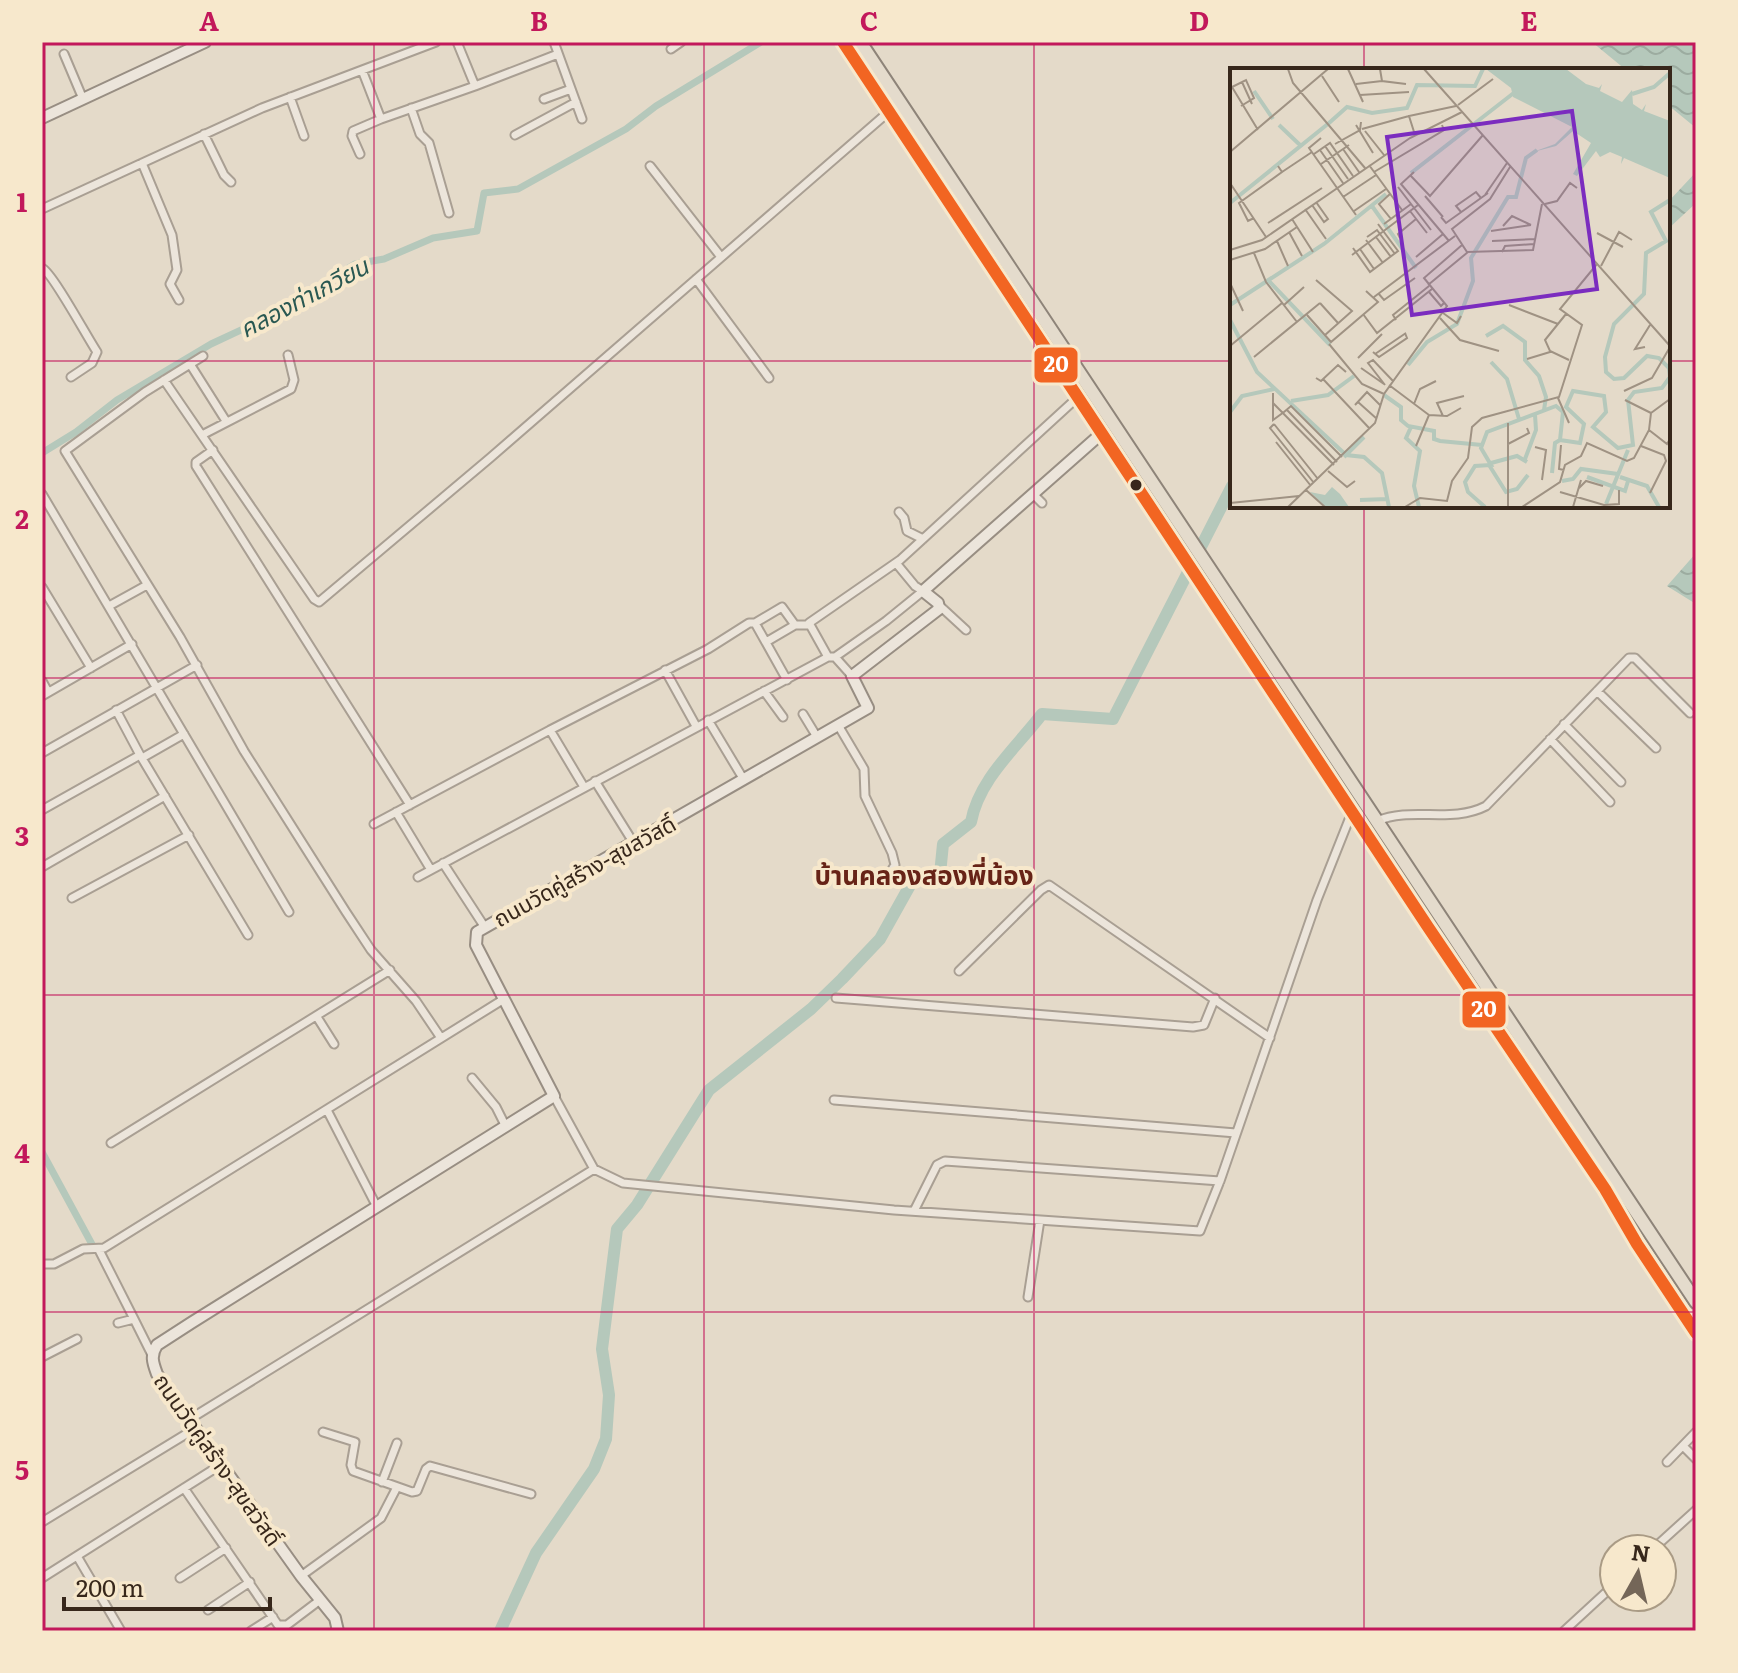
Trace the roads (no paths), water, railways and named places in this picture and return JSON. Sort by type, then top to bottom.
[{"type":"main road","points":[[843,42],[1605,1189],[1696,1333]]},
{"type":"main road","points":[[860,42],[1696,1302]]},
{"type":"street","points":[[42,118],[205,42]]},
{"type":"street","points":[[42,209],[290,97],[436,42]]},
{"type":"street","points":[[457,42],[475,86]]},
{"type":"street","points":[[554,42],[582,119]]},
{"type":"street","points":[[671,49],[681,42]]},
{"type":"street","points":[[64,54],[83,99]]},
{"type":"street","points":[[360,154],[352,136],[353,131],[558,54]]},
{"type":"street","points":[[362,70],[381,119]]},
{"type":"street","points":[[544,99],[571,89]]},
{"type":"street","points":[[290,97],[304,136]]},
{"type":"street","points":[[515,135],[576,102]]},
{"type":"street","points":[[164,380],[319,602],[900,102]]},
{"type":"street","points":[[411,108],[420,134],[429,143],[449,213]]},
{"type":"street","points":[[204,134],[224,175],[231,182]]},
{"type":"street","points":[[142,163],[172,235],[177,270],[170,284],[179,300]]},
{"type":"street","points":[[650,166],[721,257]]},
{"type":"street","points":[[42,268],[53,276],[64,301],[97,352],[92,363],[71,377]]},
{"type":"street","points":[[696,279],[769,378]]},
{"type":"street","points":[[202,435],[291,389],[294,380],[288,355]]},
{"type":"street","points":[[203,356],[65,451],[197,665],[264,784],[371,950],[416,1001],[441,1038]]},
{"type":"street","points":[[190,364],[226,421]]},
{"type":"street","points":[[766,642],[795,625],[809,625],[896,563],[1078,397]]},
{"type":"street","points":[[418,877],[696,726],[832,657],[886,621],[923,591],[1102,433]]},
{"type":"street","points":[[213,450],[196,462],[196,466],[410,805]]},
{"type":"street","points":[[42,494],[289,912]]},
{"type":"street","points":[[1033,494],[1042,503]]},
{"type":"street","points":[[899,512],[907,531],[923,539]]},
{"type":"street","points":[[896,563],[915,586],[966,630]]},
{"type":"street","points":[[109,606],[147,585]]},
{"type":"street","points":[[42,587],[91,668]]},
{"type":"street","points":[[809,625],[832,657],[852,676],[940,606]]},
{"type":"street","points":[[374,824],[782,607],[795,625]]},
{"type":"street","points":[[755,623],[787,680]]},
{"type":"street","points":[[42,681],[45,694],[132,644]]},
{"type":"street","points":[[1377,821],[1393,814],[1454,815],[1474,812],[1486,806],[1629,658],[1635,658],[1690,713]]},
{"type":"street","points":[[42,753],[197,665]]},
{"type":"street","points":[[665,670],[696,726]]},
{"type":"street","name":"ถนนวัดคู่สร้าง-สุขสวัสดิ์","points":[[338,1631],[335,1618],[301,1576],[157,1374],[152,1355],[157,1345],[554,1096],[476,945],[477,932],[868,708],[852,676]]},
{"type":"street","points":[[764,691],[783,717]]},
{"type":"street","points":[[1597,691],[1656,748]]},
{"type":"street","points":[[116,710],[248,935]]},
{"type":"street","points":[[803,714],[817,737]]},
{"type":"street","points":[[708,720],[744,780]]},
{"type":"street","points":[[1564,724],[1621,782]]},
{"type":"street","points":[[838,725],[864,769],[865,796],[892,853],[895,865],[887,877]]},
{"type":"street","points":[[550,730],[584,787]]},
{"type":"street","points":[[42,810],[184,734]]},
{"type":"street","points":[[1550,739],[1610,802]]},
{"type":"street","points":[[595,781],[633,842]]},
{"type":"street","points":[[42,867],[165,796]]},
{"type":"street","points":[[396,812],[431,870]]},
{"type":"street","points":[[554,1096],[594,1169],[611,1179],[642,1187],[914,1211],[1200,1231],[1317,900],[1352,812]]},
{"type":"street","points":[[72,898],[189,835]]},
{"type":"street","points":[[443,863],[484,926]]},
{"type":"street","points":[[959,971],[1049,885],[1270,1038]]},
{"type":"street","points":[[111,1143],[390,970]]},
{"type":"street","points":[[836,998],[1193,1027],[1204,1025],[1215,998]]},
{"type":"street","points":[[42,1264],[54,1264],[83,1249],[99,1250],[504,999]]},
{"type":"street","points":[[317,1017],[334,1044]]},
{"type":"street","points":[[472,1078],[496,1107],[506,1127]]},
{"type":"street","points":[[834,1100],[1236,1133]]},
{"type":"street","points":[[327,1110],[377,1207]]},
{"type":"street","points":[[914,1211],[937,1165],[945,1161],[1220,1181]]},
{"type":"street","points":[[42,1522],[594,1169]]},
{"type":"street","points":[[1028,1297],[1040,1220]]},
{"type":"street","points":[[99,1250],[152,1355]]},
{"type":"street","points":[[118,1323],[134,1319]]},
{"type":"street","points":[[42,1357],[77,1339]]},
{"type":"street","points":[[323,1432],[355,1442],[352,1470],[397,1487],[417,1491],[430,1466],[531,1494]]},
{"type":"street","points":[[1667,1462],[1696,1432]]},
{"type":"street","points":[[382,1482],[397,1443]]},
{"type":"street","points":[[1683,1446],[1696,1459]]},
{"type":"street","points":[[42,1578],[222,1464]]},
{"type":"street","points":[[301,1576],[381,1518],[397,1487]]},
{"type":"street","points":[[184,1488],[278,1625],[284,1626],[320,1600]]},
{"type":"street","points":[[1671,1533],[1696,1510]]},
{"type":"street","points":[[180,1578],[226,1548]]},
{"type":"street","points":[[77,1556],[121,1631]]},
{"type":"street","points":[[208,1610],[250,1582]]},
{"type":"street","points":[[1564,1631],[1598,1600]]},
{"type":"street","points":[[251,1631],[273,1617]]},
{"type":"water","points":[[1592,42],[1696,42],[1696,128],[1670,107],[1670,68],[1624,68]]},
{"type":"water","points":[[1696,172],[1696,203],[1670,227],[1670,200]]},
{"type":"water","points":[[1696,553],[1696,604],[1667,586]]},
{"type":"waterway","name":"คลองท่าเกวียน","points":[[42,453],[76,432],[117,400],[211,344],[271,316],[355,264],[384,259],[433,238],[477,231],[484,193],[518,189],[626,129],[656,106],[761,42]]},
{"type":"waterway","points":[[500,1631],[536,1553],[594,1469],[606,1439],[609,1395],[602,1349],[617,1229],[637,1205],[709,1090],[811,1009],[842,979],[880,939],[913,880],[940,874],[943,844],[971,822],[975,806],[990,778],[1042,714],[1113,719],[1230,490]]},
{"type":"waterway","points":[[42,1152],[94,1248]]},
{"type":"district","name":"บ้านคลองสองพี่น้อง","points":[[924,873]]}]
